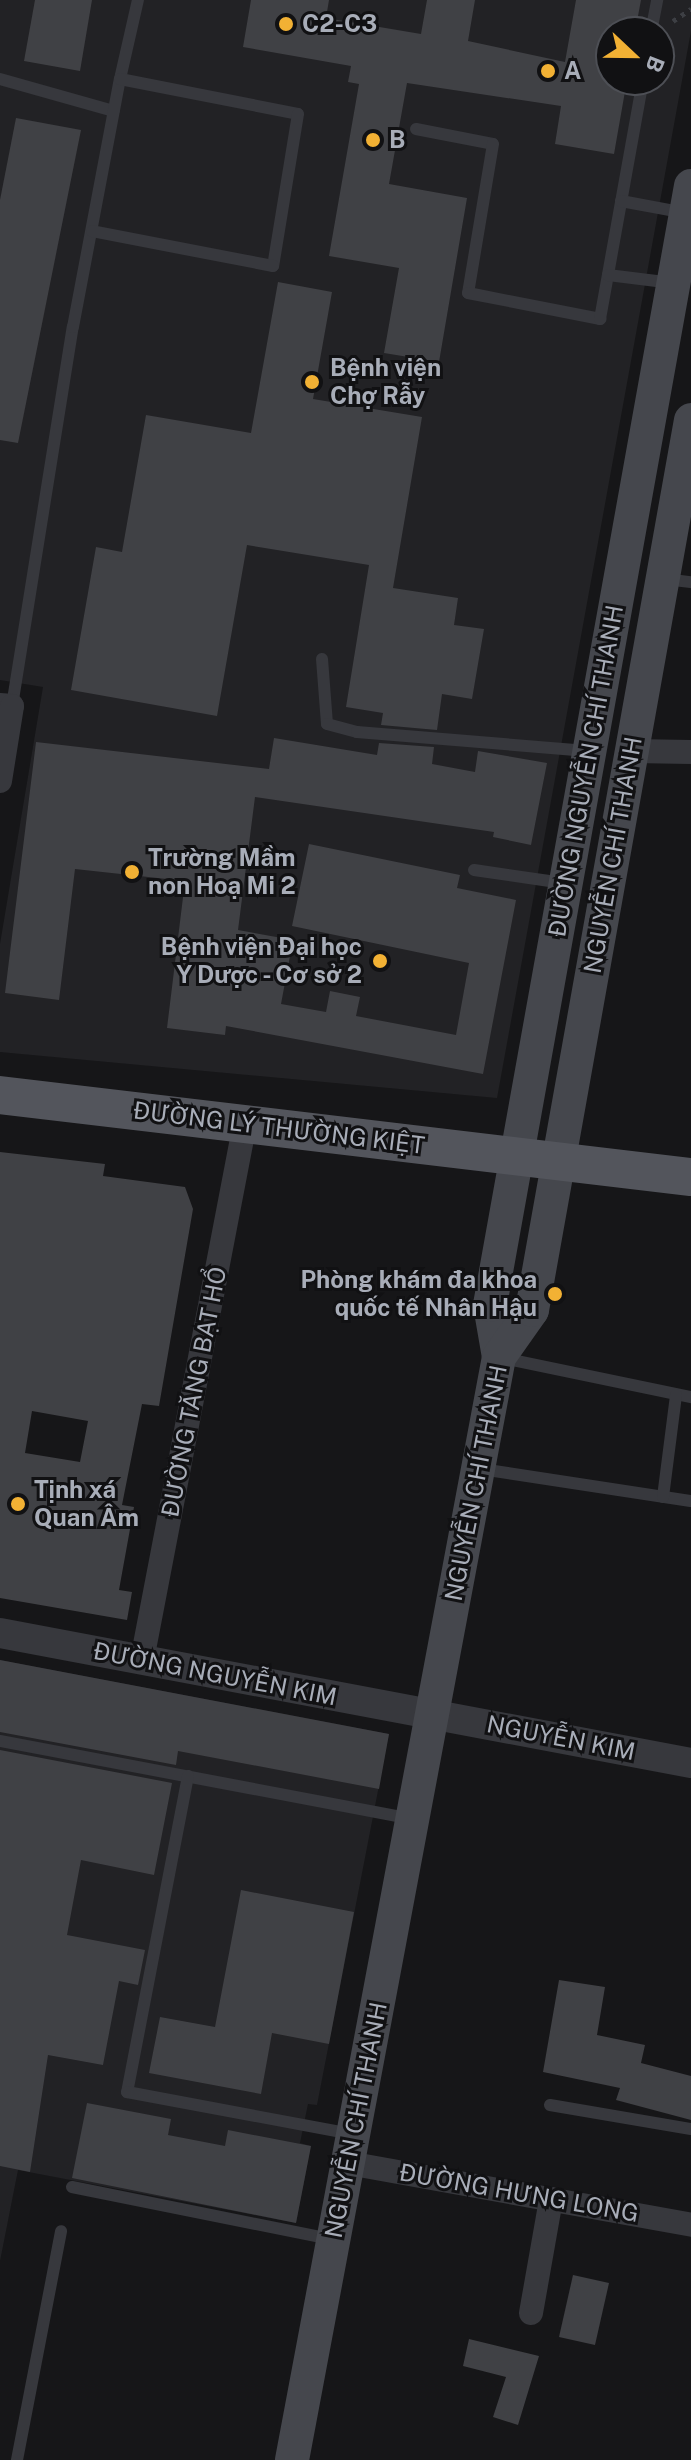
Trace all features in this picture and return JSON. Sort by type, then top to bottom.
[{"type":"main road","name":"ĐƯỜNG NGUYỄN CHÍ THANH","points":[[499,1357],[490,1305],[613,622],[682,282],[689,205]]},
{"type":"main road","name":"NGUYỄN CHÍ THANH","points":[[292,2460],[499,1357],[532,1310],[654,629],[677,580],[691,420]]},
{"type":"main road","points":[[613,622],[654,629]]},
{"type":"main road","points":[[590,751],[632,751]]},
{"type":"main road","name":"ĐƯỜNG LÝ THƯỜNG KIỆT","points":[[0,1095],[691,1177]]},
{"type":"street","points":[[0,781],[6,705]]},
{"type":"street","points":[[632,751],[691,752]]},
{"type":"street","name":"ĐƯỜNG TĂNG BẠT HỔ","points":[[142,1660],[245,1123]]},
{"type":"street","name":"ĐƯỜNG NGUYỄN KIM","points":[[0,1633],[431,1714]]},
{"type":"street","name":"NGUYỄN KIM","points":[[431,1714],[691,1763]]},
{"type":"street","name":"ĐƯỜNG HƯNG LONG","points":[[350,2148],[551,2199],[691,2225]]},
{"type":"street","points":[[531,2313],[551,2199]]},
{"type":"lane","points":[[6,705],[114,111],[138,0]]},
{"type":"lane","points":[[0,79],[114,111]]},
{"type":"lane","points":[[92,231],[273,266],[298,114],[120,79]]},
{"type":"lane","points":[[416,129],[493,144],[468,293],[600,319],[640,96]]},
{"type":"lane","points":[[621,201],[689,205]]},
{"type":"lane","points":[[608,275],[682,282]]},
{"type":"lane","points":[[322,659],[327,724],[357,732],[590,751]]},
{"type":"lane","points":[[474,870],[566,884]]},
{"type":"lane","points":[[499,1357],[691,1397]]},
{"type":"lane","points":[[663,1497],[676,1395]]},
{"type":"lane","points":[[478,1469],[691,1501]]},
{"type":"lane","points":[[0,1741],[411,1819]]},
{"type":"lane","points":[[188,1776],[127,2092],[350,2148]]},
{"type":"lane","points":[[550,2105],[691,2129]]},
{"type":"lane","points":[[72,2187],[333,2239]]},
{"type":"lane","points":[[17,2460],[61,2231]]},
{"type":"path","points":[[675,17],[683,19],[685,8],[691,9]]},
{"type":"shaded area","name":"Bệnh viện Chợ Rẫy","points":[[0,0],[691,0],[691,31],[497,1098],[0,1052],[0,944],[43,687],[0,680]]},
{"type":"shaded area","points":[[0,1660],[389,1734],[317,2105],[308,2104],[300,2143],[311,2146],[296,2223],[18,2170],[0,2261]]},
{"type":"building","points":[[35,0],[92,0],[80,71],[24,61]]},
{"type":"building","name":"B","points":[[251,0],[329,0],[326,18],[421,34],[427,0],[475,0],[468,41],[565,62],[576,0],[641,0],[638,16],[595,16],[595,96],[624,96],[614,154],[555,144],[561,106],[407,83],[389,184],[467,198],[439,362],[384,353],[399,268],[329,256],[359,84],[348,82],[351,66],[243,47]]},
{"type":"building","points":[[16,118],[81,130],[18,443],[0,440],[0,200]]},
{"type":"building","points":[[278,282],[332,292],[313,399],[422,417],[393,588],[458,598],[454,625],[484,629],[472,699],[442,694],[437,730],[381,725],[383,713],[346,707],[369,565],[247,545],[217,716],[71,690],[96,547],[122,552],[146,415],[251,433]]},
{"type":"building","points":[[274,738],[377,755],[379,743],[434,747],[432,764],[475,772],[478,751],[547,763],[531,845],[493,837],[494,832],[255,797],[238,930],[293,940],[281,1004],[326,1012],[330,991],[360,997],[356,1016],[456,1035],[469,963],[292,926],[309,844],[460,875],[457,888],[516,900],[483,1074],[226,1026],[225,1035],[167,1028],[185,881],[75,869],[59,1000],[5,993],[36,742],[269,769]]},
{"type":"building","points":[[0,1152],[105,1164],[103,1176],[185,1187],[193,1209],[159,1406],[142,1404],[122,1505],[134,1507],[119,1590],[132,1592],[127,1620],[0,1598]],"holes":[[[32,1411],[88,1421],[80,1462],[25,1453]]]},
{"type":"building","points":[[0,1660],[389,1734],[379,1789],[178,1751],[176,1765],[0,1732]]},
{"type":"building","points":[[0,1750],[172,1783],[154,1875],[81,1860],[67,1935],[145,1950],[138,1985],[119,1981],[103,2065],[48,2055],[30,2172],[0,2166]]},
{"type":"building","points":[[241,1890],[354,1912],[329,2044],[272,2033],[261,2094],[149,2073],[160,2017],[215,2027]]},
{"type":"building","points":[[559,1980],[605,1987],[597,2035],[645,2045],[641,2063],[691,2076],[691,2120],[616,2100],[620,2088],[543,2072]]},
{"type":"building","points":[[87,2103],[171,2119],[168,2135],[225,2146],[228,2130],[311,2146],[296,2223],[72,2178]]},
{"type":"building","points":[[573,2275],[609,2283],[595,2345],[559,2337]]},
{"type":"building","points":[[469,2339],[539,2356],[518,2425],[493,2417],[506,2377],[463,2366]]},
{"type":"place","name":"C2-C3","points":[[286,24]]},
{"type":"place","name":"A","points":[[548,71]]},
{"type":"place","name":"B","points":[[373,140]]},
{"type":"place","name":"Bệnh viện Chợ Rẫy","points":[[312,382]]},
{"type":"place","name":"Trường Mầm non Hoạ Mi 2","points":[[132,872]]},
{"type":"place","name":"Bệnh viện Đại học Y Dược - Cơ sở 2","points":[[380,961]]},
{"type":"place","name":"Phòng khám đa khoa quốc tế Nhân Hậu","points":[[555,1294]]},
{"type":"place","name":"Tịnh xá Quan Âm","points":[[18,1504]]}]
